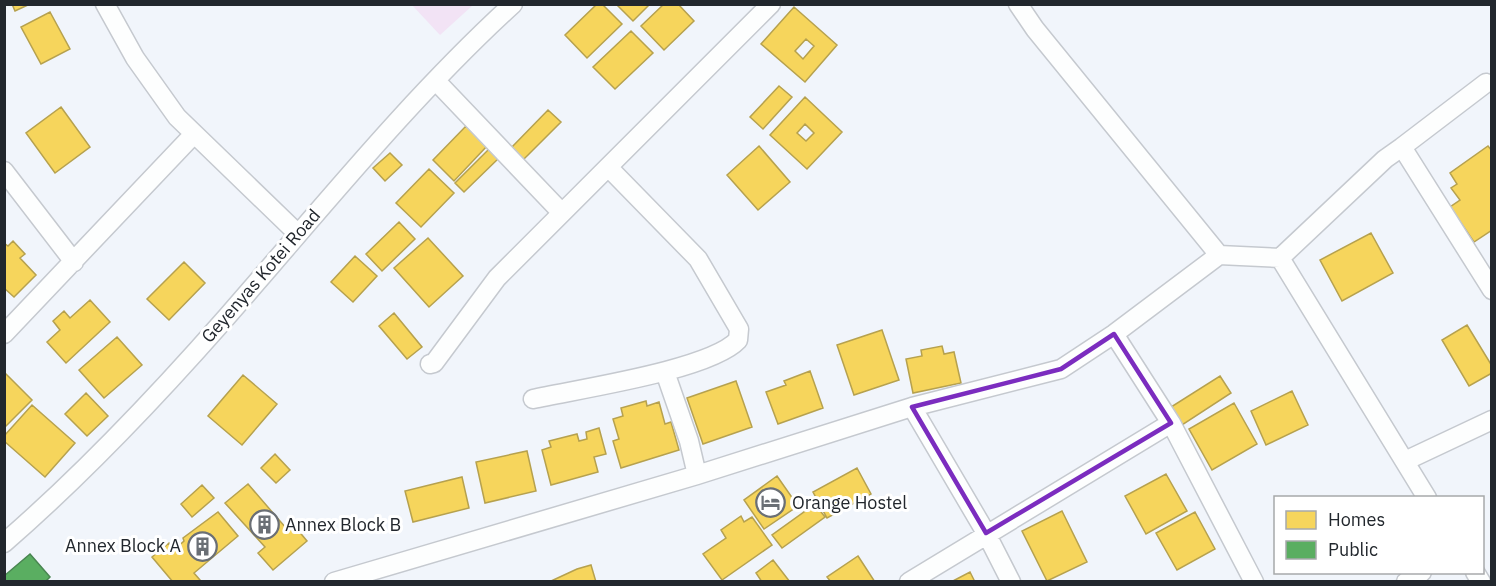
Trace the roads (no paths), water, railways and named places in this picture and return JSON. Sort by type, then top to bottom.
[{"type":"street","points":[[105,4],[135,58],[163,99],[194,134],[297,233]]},
{"type":"street","name":"Geyenyas Kotei Road","points":[[4,543],[115,438],[436,81],[513,4]]},
{"type":"street","points":[[430,364],[434,363],[497,278],[771,4]]},
{"type":"street","points":[[1018,4],[1035,29],[1219,255]]},
{"type":"street","points":[[436,81],[562,213]]},
{"type":"street","points":[[334,582],[697,475],[912,407],[1061,369],[1114,334],[1219,255],[1280,258],[1385,159],[1486,83]]},
{"type":"street","points":[[4,334],[194,134]]},
{"type":"street","points":[[1402,147],[1491,290]]},
{"type":"street","points":[[533,399],[665,372],[732,347],[738,340],[738,329],[698,259],[609,168]]},
{"type":"street","points":[[4,171],[74,262]]},
{"type":"street","points":[[1280,258],[1426,496]]},
{"type":"street","points":[[1114,334],[1171,423],[1248,580]]},
{"type":"street","points":[[665,372],[689,441],[697,475]]},
{"type":"street","points":[[912,407],[986,533],[1011,582]]},
{"type":"street","points":[[1405,461],[1491,420]]},
{"type":"street","points":[[909,582],[986,533],[1171,423]]},
{"type":"street","points":[[1406,582],[1420,574]]},
{"type":"place","name":"Orange Hostel","points":[[771,503]]},
{"type":"place","name":"Annex Block B","points":[[264,525]]},
{"type":"place","name":"Annex Block A","points":[[202,546]]}]
